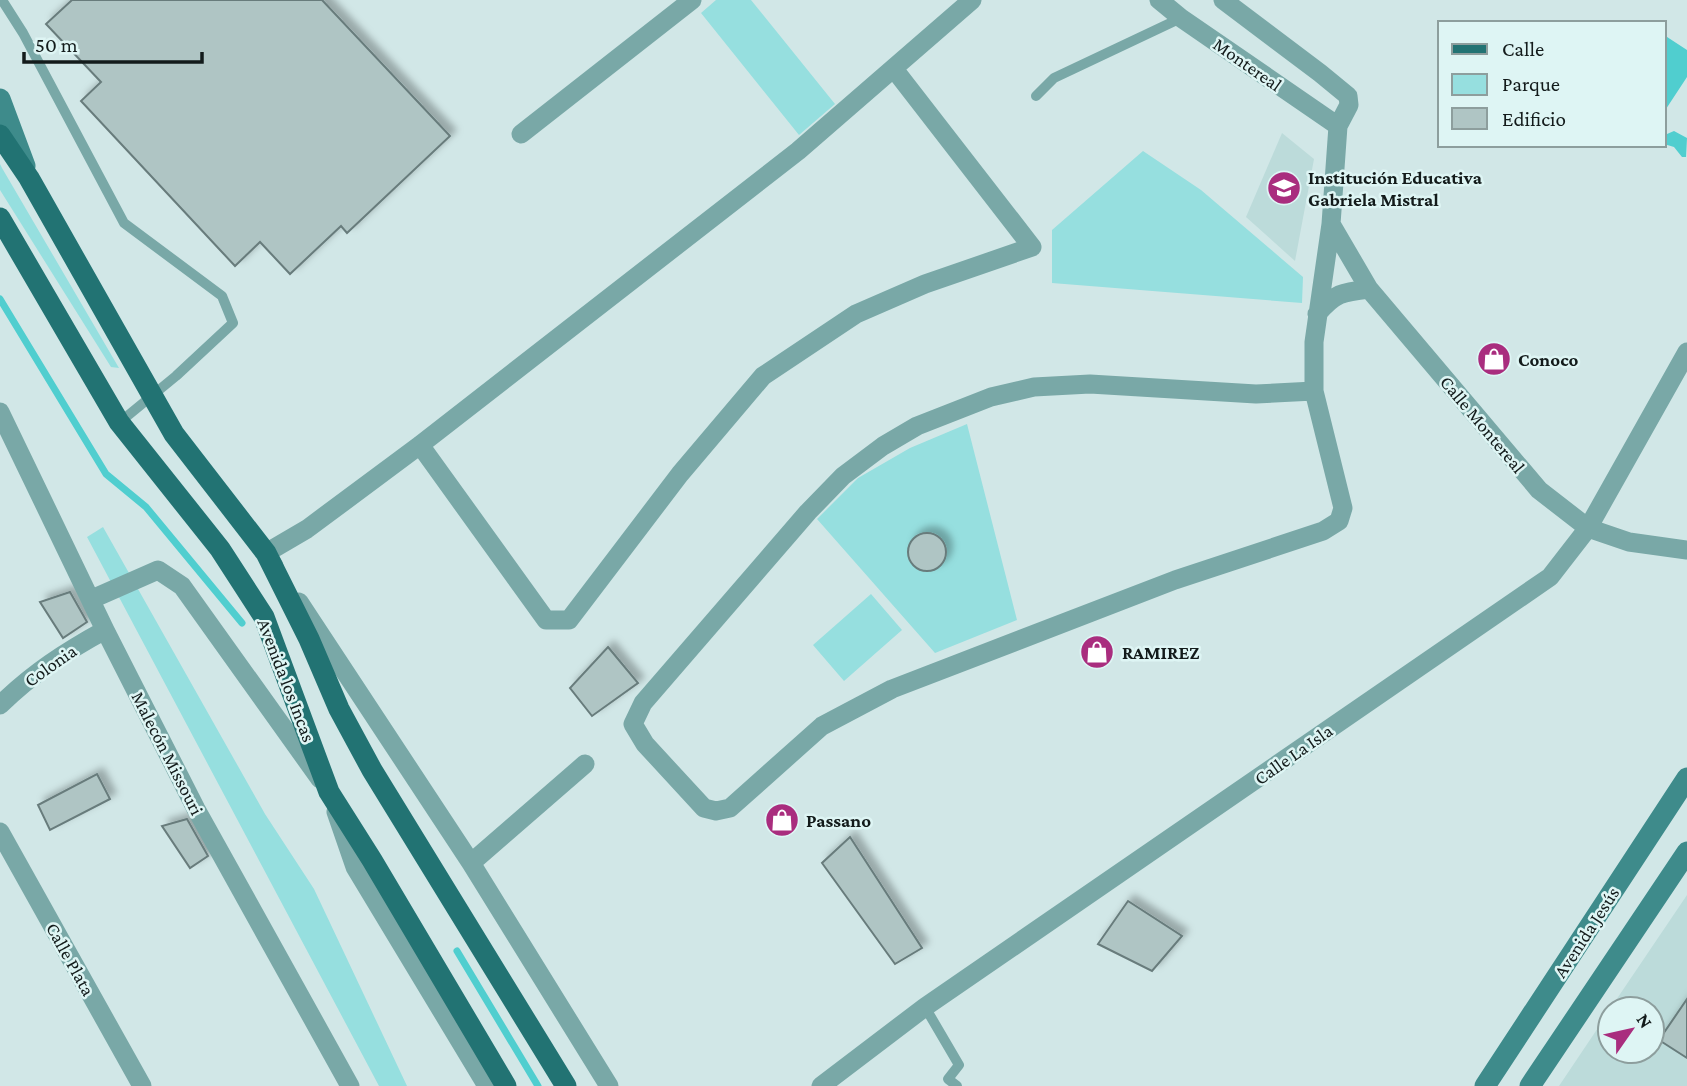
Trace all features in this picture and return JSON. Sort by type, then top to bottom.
[{"type":"main road","name":"Avenida los Incas","points":[[0,99],[29,178]]},
{"type":"main road","name":"Avenida los Incas","points":[[0,135],[29,178],[174,434],[266,553],[309,639],[339,709],[372,770],[566,1086]]},
{"type":"main road","name":"Avenida los Incas","points":[[0,218],[119,422],[220,549],[264,617],[329,792],[506,1086]]},
{"type":"main road","name":"Avenida Jesús","points":[[1485,1086],[1684,789]]},
{"type":"main road","name":"Avenida Jesús","points":[[1530,1086],[1687,852]]},
{"type":"street","points":[[521,134],[692,0]]},
{"type":"street","points":[[266,553],[307,529],[420,445],[798,151],[972,0]]},
{"type":"street","name":"Montereal","points":[[1159,0],[1338,127]]},
{"type":"street","name":"Montereal","points":[[1223,0],[1348,96],[1349,106],[1338,127],[1331,225],[1317,314],[1314,391],[1343,508],[1339,521],[1323,531],[1175,580],[892,689],[822,726],[730,808],[716,811],[704,808],[645,744],[633,724],[643,703],[808,512],[843,476],[883,446],[916,426],[991,397],[1034,387],[1090,384],[1256,394],[1314,391]]},
{"type":"street","points":[[420,445],[546,620],[569,620],[680,474],[763,376],[856,314],[925,284],[1032,247],[894,69]]},
{"type":"street","name":"Calle Montereal","points":[[1331,225],[1369,289],[1539,490],[1588,528],[1629,542],[1687,550]]},
{"type":"street","points":[[1317,314],[1338,294],[1369,289]]},
{"type":"street","name":"Calle La Isla","points":[[821,1086],[925,1007],[1550,577],[1588,528],[1687,352]]},
{"type":"street","name":"Malecón Missouri","points":[[0,414],[196,809],[350,1086]]},
{"type":"street","name":"Avenida los Incas","points":[[266,553],[471,863],[609,1086]]},
{"type":"street","points":[[92,599],[158,570],[182,586],[329,792],[355,867],[487,1086]]},
{"type":"street","name":"Colonia","points":[[0,705],[23,682],[57,657],[105,630]]},
{"type":"street","points":[[471,863],[585,764]]},
{"type":"street","name":"Calle Plata","points":[[0,832],[142,1086]]},
{"type":"lane","points":[[2,0],[23,33],[124,223],[222,296],[233,323],[176,376],[119,422]]},
{"type":"lane","points":[[1036,96],[1054,78],[1181,18]]},
{"type":"lane","points":[[925,1007],[958,1065],[948,1079],[957,1086]]},
{"type":"shaded area","points":[[1666,36],[1687,50],[1687,77],[1666,109]]},
{"type":"shaded area","points":[[1674,131],[1687,138],[1686,157],[1682,157],[1674,147],[1666,145],[1667,134]]},
{"type":"shaded area","name":"Institución Educativa Gabriela Mistral","points":[[1282,133],[1314,159],[1295,261],[1246,217]]},
{"type":"shaded area","points":[[1687,895],[1687,1086],[1559,1086],[1596,1031],[1596,1065],[1666,1065],[1666,995],[1619,995]]},
{"type":"green space","points":[[716,0],[751,0],[835,104],[799,135],[701,13]]},
{"type":"green space","points":[[1143,151],[1201,190],[1303,277],[1302,303],[1052,283],[1052,230]]},
{"type":"green space","points":[[0,164],[119,368],[111,367],[0,190]]},
{"type":"green space","points":[[967,424],[1017,620],[935,653],[817,519],[858,478],[910,448]]},
{"type":"green space","points":[[103,527],[265,814],[314,889],[407,1086],[379,1086],[87,537]]},
{"type":"green space","points":[[871,594],[902,630],[844,681],[813,645]]},
{"type":"building","points":[[72,0],[322,0],[450,136],[347,233],[341,226],[290,274],[260,242],[235,266],[81,101],[101,82],[46,24]]},
{"type":"building","points":[[927,533],[940,539],[946,552],[940,565],[927,571],[914,565],[908,552],[914,539]]},
{"type":"building","points":[[70,592],[87,622],[63,638],[40,602]]},
{"type":"building","points":[[608,647],[638,683],[592,716],[570,688]]},
{"type":"building","points":[[97,774],[110,799],[50,830],[38,805]]},
{"type":"building","points":[[187,819],[208,856],[190,868],[162,826]]},
{"type":"building","points":[[850,837],[922,948],[895,964],[822,863]]},
{"type":"building","points":[[1128,901],[1182,936],[1152,971],[1098,944]]},
{"type":"building","points":[[1687,999],[1687,1058],[1666,1044],[1666,1030]]},
{"type":"waterway","points":[[0,299],[106,474],[146,507],[242,623]]},
{"type":"waterway","points":[[457,951],[538,1086]]},
{"type":"place","name":"Institución Educativa Gabriela Mistral","points":[[1284,188]]},
{"type":"place","name":"Conoco","points":[[1494,359]]},
{"type":"place","name":"RAMIREZ","points":[[1097,652]]},
{"type":"place","name":"Passano","points":[[782,820]]}]
